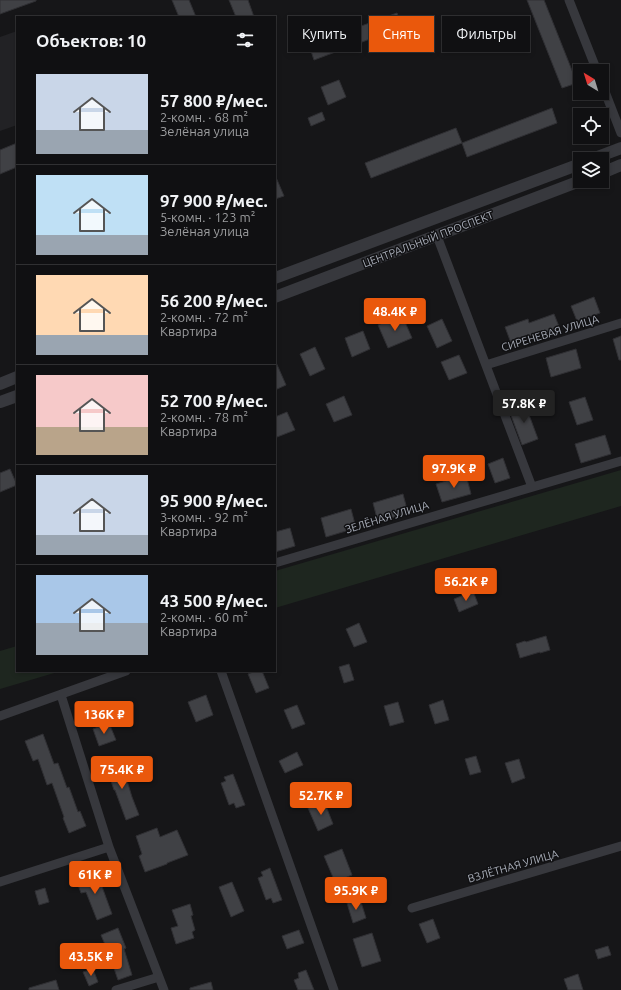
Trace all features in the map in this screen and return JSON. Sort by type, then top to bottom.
[{"type":"street","points":[[569,0],[594,64]]},
{"type":"street","points":[[608,100],[621,133]]},
{"type":"street","points":[[609,153],[621,148]]},
{"type":"street","points":[[609,170],[621,165]]},
{"type":"street","name":"ЦЕНТРАЛЬНЫЙ ПРОСПЕКТ","points":[[276,278],[573,167]]},
{"type":"street","name":"ЦЕНТРАЛЬНЫЙ ПРОСПЕКТ","points":[[276,297],[573,184]]},
{"type":"street","points":[[437,236],[532,487]]},
{"type":"street","name":"СИРЕНЕВАЯ УЛИЦА","points":[[486,365],[621,323]]},
{"type":"street","points":[[0,384],[16,377]]},
{"type":"street","points":[[0,402],[16,396]]},
{"type":"street","name":"ЗЕЛЁНАЯ УЛИЦА","points":[[276,563],[621,461]]},
{"type":"street","points":[[0,716],[123,672]]},
{"type":"street","points":[[221,672],[334,990]]},
{"type":"street","points":[[61,695],[109,847],[164,990]]},
{"type":"street","name":"ВЗЛЁТНАЯ УЛИЦА","points":[[412,908],[621,846]]},
{"type":"street","points":[[0,882],[109,847]]},
{"type":"street","points":[[116,990],[159,977]]},
{"type":"shaded area","points":[[16,31],[16,125],[0,131],[0,37]]},
{"type":"shaded area","points":[[621,470],[621,506],[276,608],[276,571]]},
{"type":"shaded area","points":[[16,646],[16,672],[58,672],[0,689],[0,651]]},
{"type":"building","points":[[0,0],[36,0],[36,1],[0,14]]},
{"type":"building","points":[[172,0],[189,0],[196,16],[179,16]]},
{"type":"building","points":[[229,0],[248,0],[254,16],[236,16]]},
{"type":"building","points":[[527,0],[544,0],[573,73],[573,84],[562,88]]},
{"type":"building","points":[[397,13],[398,16],[389,16]]},
{"type":"building","points":[[369,23],[369,39],[361,42],[361,26]]},
{"type":"building","points":[[311,52],[335,52],[314,60]]},
{"type":"building","points":[[339,80],[346,97],[328,105],[321,87]]},
{"type":"building","points":[[552,108],[557,123],[467,157],[462,143]]},
{"type":"building","points":[[322,112],[325,120],[311,126],[308,118]]},
{"type":"building","points":[[456,128],[462,143],[371,178],[365,163]]},
{"type":"building","points":[[16,143],[16,167],[0,174],[0,150]]},
{"type":"building","points":[[276,177],[284,196],[276,199]]},
{"type":"building","points":[[594,297],[600,313],[577,321],[571,306]]},
{"type":"building","points":[[554,314],[560,329],[545,335],[543,331],[511,343],[505,327],[528,319],[529,323]]},
{"type":"building","points":[[402,315],[412,338],[388,348],[378,325]]},
{"type":"building","points":[[442,319],[452,341],[437,348],[427,326]]},
{"type":"building","points":[[363,331],[370,349],[352,357],[345,338]]},
{"type":"building","points":[[621,336],[621,360],[619,360],[613,339]]},
{"type":"building","points":[[315,347],[325,369],[310,376],[300,354]]},
{"type":"building","points":[[576,349],[581,368],[551,377],[546,358]]},
{"type":"building","points":[[459,355],[467,373],[449,380],[441,362]]},
{"type":"building","points":[[276,362],[286,385],[276,390]]},
{"type":"building","points":[[344,396],[352,415],[334,422],[326,404]]},
{"type":"building","points":[[585,397],[593,420],[577,425],[569,402]]},
{"type":"building","points":[[525,404],[538,439],[522,445],[509,410]]},
{"type":"building","points":[[287,412],[295,430],[277,437],[276,417]]},
{"type":"building","points":[[605,435],[611,454],[581,463],[575,444]]},
{"type":"building","points":[[503,458],[510,478],[495,483],[488,464]]},
{"type":"building","points":[[10,469],[16,485],[0,492],[0,473]]},
{"type":"building","points":[[466,475],[471,494],[442,502],[436,484]]},
{"type":"building","points":[[403,494],[408,513],[378,522],[373,503]]},
{"type":"building","points":[[351,509],[356,528],[326,537],[321,518]]},
{"type":"building","points":[[290,528],[295,546],[276,552],[276,532]]},
{"type":"building","points":[[473,591],[478,604],[459,612],[454,599]]},
{"type":"building","points":[[359,623],[367,642],[354,647],[346,629]]},
{"type":"building","points":[[546,636],[550,650],[520,658],[516,644]]},
{"type":"building","points":[[349,664],[354,680],[344,683],[339,667]]},
{"type":"building","points":[[253,672],[262,672],[269,688],[256,693],[248,674]]},
{"type":"building","points":[[206,695],[213,715],[196,722],[188,702]]},
{"type":"building","points":[[443,700],[449,720],[435,724],[429,705]]},
{"type":"building","points":[[398,702],[404,722],[390,726],[384,706]]},
{"type":"building","points":[[297,705],[305,724],[292,729],[284,710]]},
{"type":"building","points":[[109,723],[116,740],[99,746],[93,729]]},
{"type":"building","points":[[43,734],[54,764],[58,763],[67,788],[69,787],[78,812],[80,811],[86,826],[69,833],[52,783],[47,785],[38,759],[33,761],[25,741]]},
{"type":"building","points":[[297,752],[303,765],[285,773],[279,761]]},
{"type":"building","points":[[476,756],[481,772],[470,775],[465,759]]},
{"type":"building","points":[[519,759],[525,778],[512,783],[505,763]]},
{"type":"building","points":[[121,761],[139,815],[126,820],[106,766]]},
{"type":"building","points":[[233,774],[245,805],[236,808],[234,803],[229,805],[221,783],[226,781],[224,777]]},
{"type":"building","points":[[324,801],[333,824],[318,831],[308,808]]},
{"type":"building","points":[[157,828],[160,837],[177,830],[188,855],[145,872],[139,856],[142,854],[136,836]]},
{"type":"building","points":[[342,849],[352,875],[335,882],[324,856]]},
{"type":"building","points":[[270,868],[282,900],[273,903],[271,898],[266,900],[258,878],[263,876],[261,872]]},
{"type":"building","points":[[97,873],[112,914],[97,920],[86,892],[81,893],[76,880]]},
{"type":"building","points":[[232,882],[244,911],[231,917],[219,887]]},
{"type":"building","points":[[45,888],[49,902],[39,905],[35,891]]},
{"type":"building","points":[[360,899],[366,918],[353,923],[347,903]]},
{"type":"building","points":[[190,904],[193,915],[191,916],[195,930],[192,932],[194,938],[176,944],[171,928],[178,926],[172,910]]},
{"type":"building","points":[[433,919],[440,938],[427,943],[419,924]]},
{"type":"building","points":[[118,928],[126,948],[124,949],[132,975],[118,980],[101,935]]},
{"type":"building","points":[[299,930],[304,943],[287,949],[282,936]]},
{"type":"building","points":[[372,933],[381,961],[362,967],[353,939]]},
{"type":"building","points":[[608,946],[611,955],[598,959],[595,950]]},
{"type":"building","points":[[93,969],[98,982],[89,986],[83,972]]},
{"type":"building","points":[[306,970],[314,990],[298,990],[294,980],[299,978],[298,973]]},
{"type":"building","points":[[578,974],[583,990],[568,990],[564,979]]},
{"type":"building","points":[[56,980],[59,990],[29,990],[29,988]]},
{"type":"building","points":[[211,982],[213,990],[190,990],[190,988]]}]
